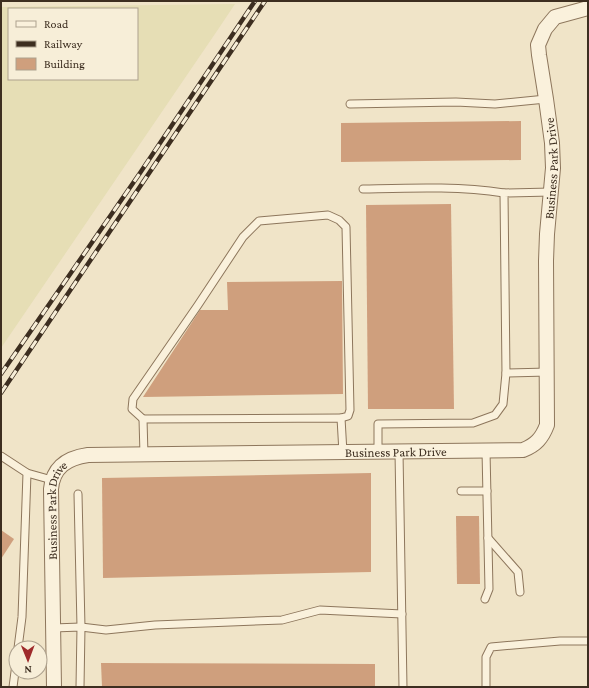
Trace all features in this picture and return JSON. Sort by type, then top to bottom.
[{"type":"street","name":"Business Park Drive","points":[[54,687],[52,480],[55,473],[65,462],[80,456],[523,450],[530,447],[541,438],[547,425],[548,372],[546,261],[553,168],[552,143],[538,45],[545,29],[555,17],[588,8]]},
{"type":"lane","points":[[350,104],[456,102],[495,104],[546,99]]},
{"type":"lane","points":[[364,189],[433,188],[477,189],[504,193],[551,192]]},
{"type":"lane","points":[[378,452],[378,424],[473,423],[495,415],[503,404],[506,373],[504,193]]},
{"type":"lane","points":[[328,215],[339,220],[346,227],[350,410],[348,416],[341,418],[143,419],[132,409],[134,399],[243,237],[259,221],[328,215]]},
{"type":"lane","points":[[506,373],[548,372]]},
{"type":"lane","points":[[341,418],[343,453]]},
{"type":"lane","points":[[143,419],[144,455]]},
{"type":"lane","points":[[485,599],[489,589],[486,451]]},
{"type":"lane","points":[[399,452],[403,687]]},
{"type":"lane","points":[[1,456],[26,473],[52,480]]},
{"type":"lane","points":[[19,640],[22,618],[26,473]]},
{"type":"lane","points":[[461,491],[487,491]]},
{"type":"lane","points":[[78,494],[81,627],[80,687]]},
{"type":"lane","points":[[488,538],[518,572],[520,592]]},
{"type":"lane","points":[[53,628],[81,627],[106,630],[155,625],[282,620],[320,610],[402,614]]},
{"type":"lane","points":[[486,687],[486,657],[490,647],[560,641],[588,641]]},
{"type":"shaded area","points":[[235,4],[1,348],[1,7]]},
{"type":"building","points":[[521,121],[521,160],[341,162],[341,123]]},
{"type":"building","points":[[451,204],[454,409],[368,409],[366,205]]},
{"type":"building","points":[[342,281],[343,394],[143,397],[200,310],[228,310],[227,282]]},
{"type":"building","points":[[371,473],[371,572],[103,578],[102,478]]},
{"type":"building","points":[[456,516],[479,516],[480,584],[457,584]]},
{"type":"building","points":[[1,530],[14,539],[1,559]]},
{"type":"building","points":[[101,663],[375,664],[375,687],[102,687]]},
{"type":"railway","points":[[1,374],[140,173],[255,1]]},
{"type":"railway","points":[[1,393],[265,1]]}]
